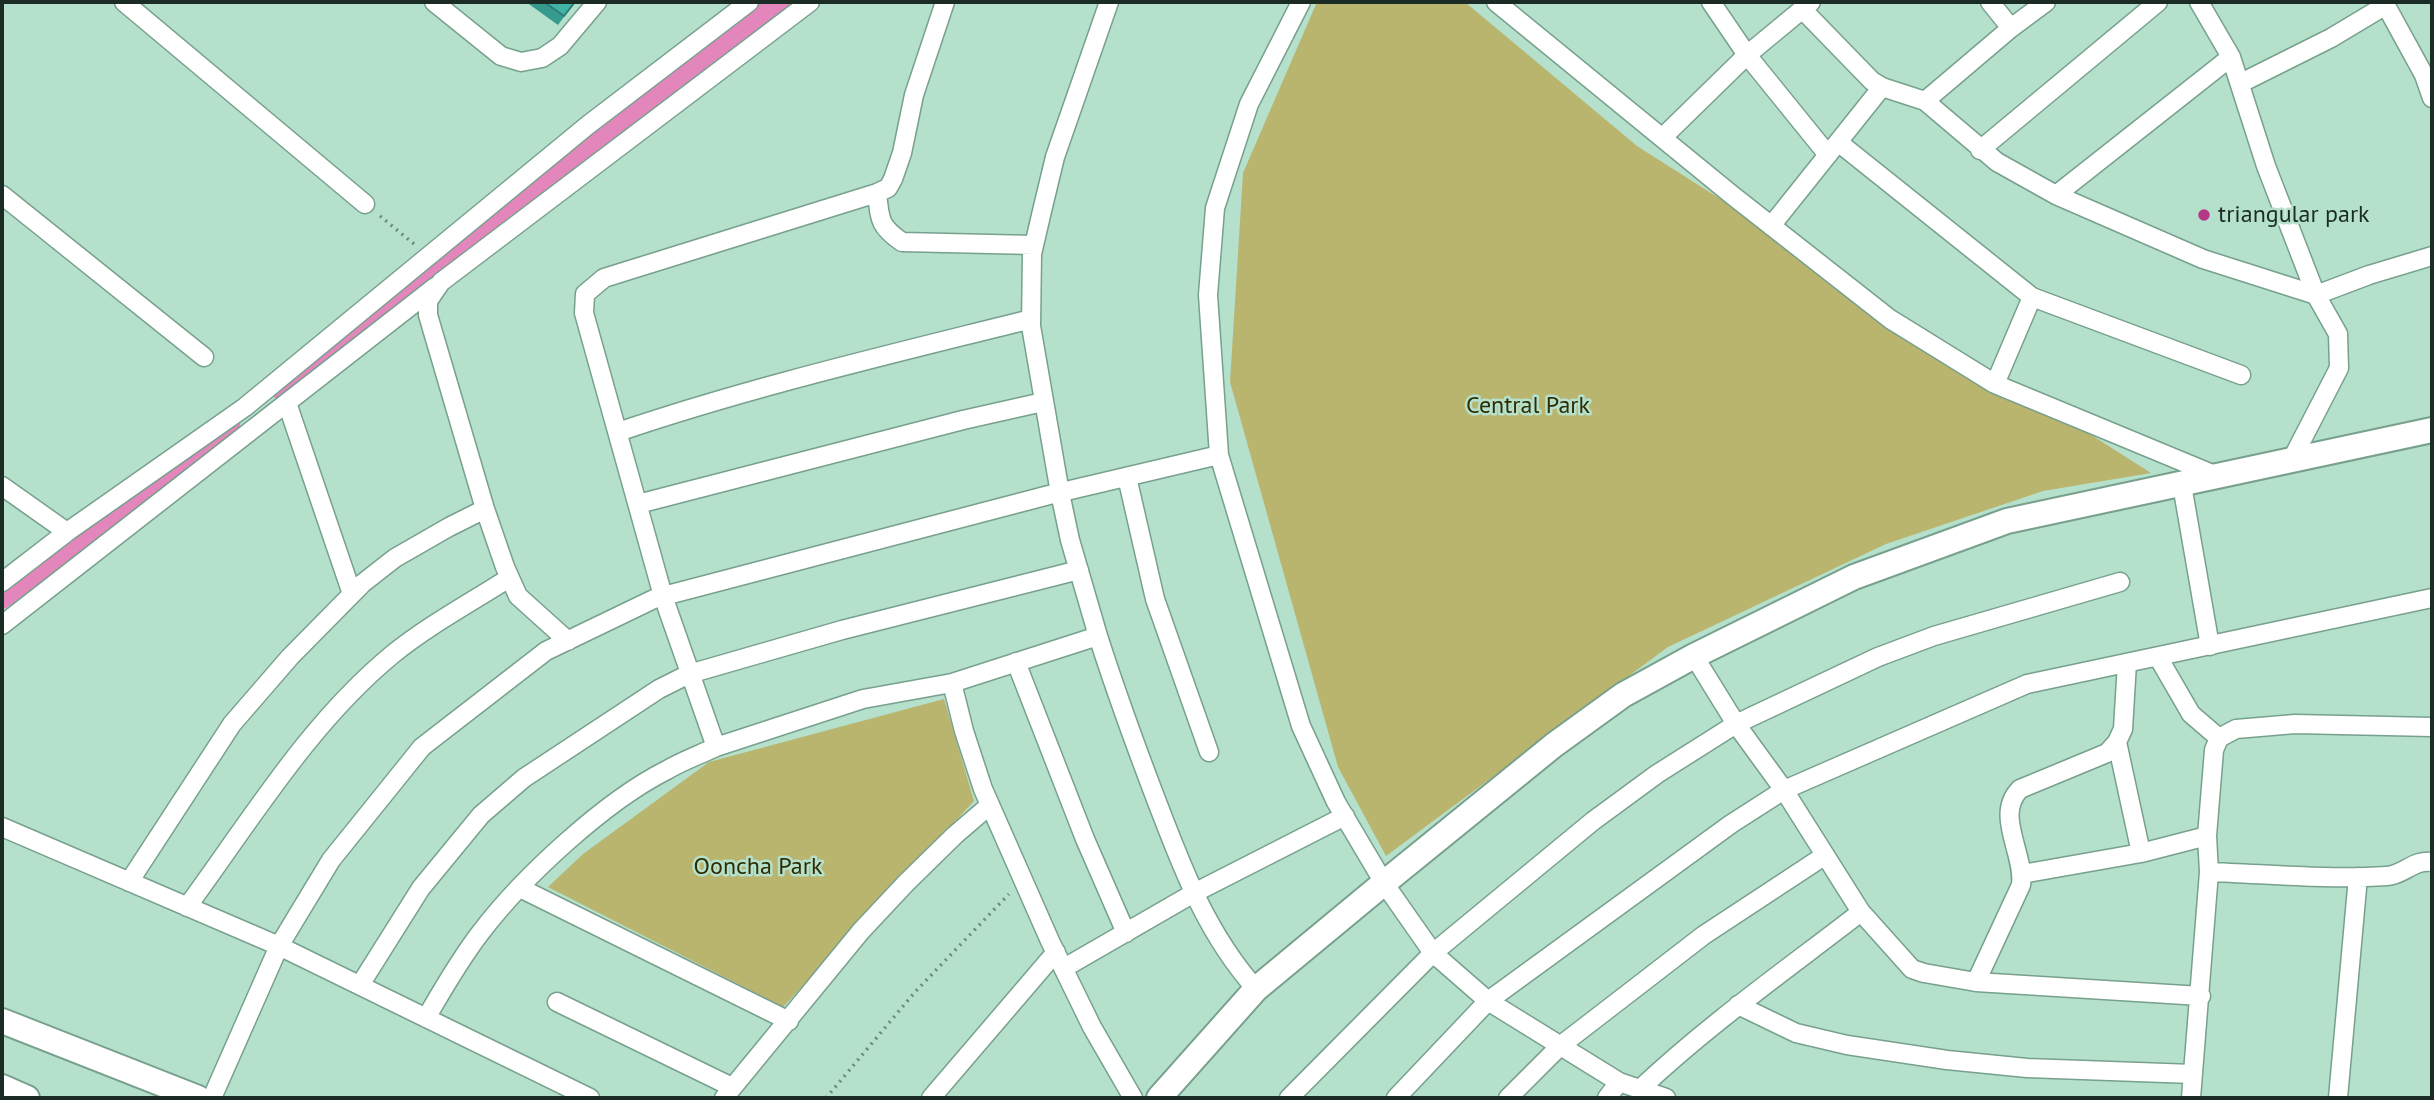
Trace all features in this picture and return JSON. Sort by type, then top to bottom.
[{"type":"street","points":[[124,2],[365,204]]},
{"type":"street","points":[[434,2],[500,56],[521,62],[542,58],[560,46],[597,2]]},
{"type":"street","points":[[2,582],[67,532],[245,407],[587,125],[748,2]]},
{"type":"street","points":[[2,625],[441,282],[810,2]]},
{"type":"street","points":[[716,747],[663,596],[583,313],[585,294],[604,278],[888,188],[894,179],[914,95],[946,2]]},
{"type":"street","points":[[1109,2],[1055,157],[1034,245],[1031,319],[1043,402],[1060,493],[1079,570],[1123,711],[1205,919],[1234,965],[1256,989]]},
{"type":"street","points":[[1301,2],[1250,104],[1215,208],[1208,295],[1219,455],[1301,726],[1345,816],[1384,883],[1433,953],[1488,1001],[1560,1046],[1619,1082],[1666,1098]]},
{"type":"street","points":[[1496,2],[1771,226],[1890,319],[1995,384],[2220,477]]},
{"type":"street","points":[[1711,2],[1747,54],[1833,148],[2032,297],[2241,375]]},
{"type":"street","points":[[1990,2],[2011,28]]},
{"type":"street","points":[[1925,101],[2046,2]]},
{"type":"street","points":[[1980,150],[2158,2]]},
{"type":"street","points":[[2199,2],[2231,57],[2266,166],[2316,295],[2338,334],[2339,368],[2291,461]]},
{"type":"street","points":[[2241,83],[2331,38],[2385,3],[2424,75],[2432,98]]},
{"type":"street","points":[[1662,138],[1747,54],[1807,6],[1872,81],[1925,101],[1997,162],[2056,195],[2203,259],[2316,295],[2432,256]]},
{"type":"street","points":[[2056,195],[2231,57]]},
{"type":"street","points":[[1771,226],[1882,87]]},
{"type":"street","points":[[877,193],[881,221],[886,231],[902,242],[1034,245]]},
{"type":"street","points":[[2,195],[204,357]]},
{"type":"street","points":[[441,282],[428,302],[428,315],[485,509],[509,578],[518,596],[568,641]]},
{"type":"street","points":[[1995,384],[2032,297]]},
{"type":"street","points":[[618,432],[681,410],[820,370],[1031,319]]},
{"type":"street","points":[[638,504],[962,420],[1043,402]]},
{"type":"street","points":[[286,403],[352,594]]},
{"type":"street","points":[[1159,1098],[1256,989],[1384,883],[1554,745],[1623,695],[1695,656],[1854,577],[2007,522],[2432,430]]},
{"type":"street","points":[[212,1098],[279,946],[331,860],[422,747],[546,651],[663,596],[1060,493],[1219,455]]},
{"type":"street","points":[[1127,477],[1155,599],[1209,752]]},
{"type":"street","points":[[2182,485],[2210,646]]},
{"type":"street","points":[[2,486],[67,532]]},
{"type":"street","points":[[129,882],[232,724],[290,657],[352,594],[395,558],[485,509]]},
{"type":"street","points":[[359,985],[421,888],[481,815],[524,778],[659,689],[689,674],[842,630],[1079,570]]},
{"type":"street","points":[[187,907],[318,727],[392,655],[427,629],[509,578]]},
{"type":"street","points":[[1289,1098],[1433,953],[1593,821],[1657,774],[1736,724],[1878,657],[1934,636],[2120,582]]},
{"type":"street","points":[[1396,1098],[1488,1001],[1731,824],[1784,790],[2027,684],[2432,597]]},
{"type":"street","points":[[426,1018],[481,932],[520,888],[573,836],[665,770],[716,747],[863,699],[952,683],[1098,636]]},
{"type":"street","points":[[1695,656],[1736,724],[1784,790],[1861,912],[1912,969],[1976,982],[2201,996]]},
{"type":"street","points":[[2158,657],[2191,714],[2219,738]]},
{"type":"street","points":[[1016,662],[1085,839],[1126,933]]},
{"type":"street","points":[[1976,982],[2021,885],[2022,874],[2008,811],[2014,795],[2020,789],[2107,753],[2117,743],[2123,729],[2126,663]]},
{"type":"street","points":[[952,683],[983,789],[1092,1027],[1133,1098]]},
{"type":"street","points":[[2191,1098],[2201,996],[2208,872],[2207,836],[2214,750],[2219,738],[2236,729],[2295,724],[2432,727]]},
{"type":"street","points":[[2117,743],[2141,853]]},
{"type":"street","points":[[557,1002],[728,1093],[861,931],[955,835],[990,805]]},
{"type":"street","points":[[931,1098],[1060,960],[1126,933],[1194,893],[1345,816]]},
{"type":"street","points":[[2,827],[279,946],[590,1098]]},
{"type":"street","points":[[2022,874],[2141,853],[2207,836]]},
{"type":"street","points":[[1508,1098],[1560,1046],[1704,935],[1824,856]]},
{"type":"street","points":[[2208,872],[2392,876],[2413,864],[2432,862]]},
{"type":"street","points":[[2338,1098],[2358,877]]},
{"type":"street","points":[[520,888],[789,1021]]},
{"type":"street","points":[[1640,1089],[1738,1006],[1861,912]]},
{"type":"street","points":[[1738,1006],[1796,1033],[1872,1049],[2027,1068],[2193,1074]]},
{"type":"street","points":[[2,1021],[198,1098]]},
{"type":"street","points":[[1607,1098],[1619,1082]]},
{"type":"street","points":[[2,1087],[27,1098]]},
{"type":"path","points":[[365,204],[428,256]]},
{"type":"path","points":[[826,1098],[915,992],[1024,878]]},
{"type":"green space","name":"Central Park","points":[[1317,2],[1465,2],[1637,146],[2151,473],[2043,491],[1886,544],[1668,647],[1386,856],[1338,767],[1230,382],[1243,173]]},
{"type":"green space","name":"Ooncha Park","points":[[944,699],[974,801],[783,1007],[548,887],[583,854],[709,762]]},
{"type":"building","points":[[544,2],[575,2],[564,16]]},
{"type":"waterway","points":[[281,388],[779,2]]},
{"type":"waterway","points":[[2,597],[229,428]]},
{"type":"place","name":"triangular park","points":[[2204,215]]}]
